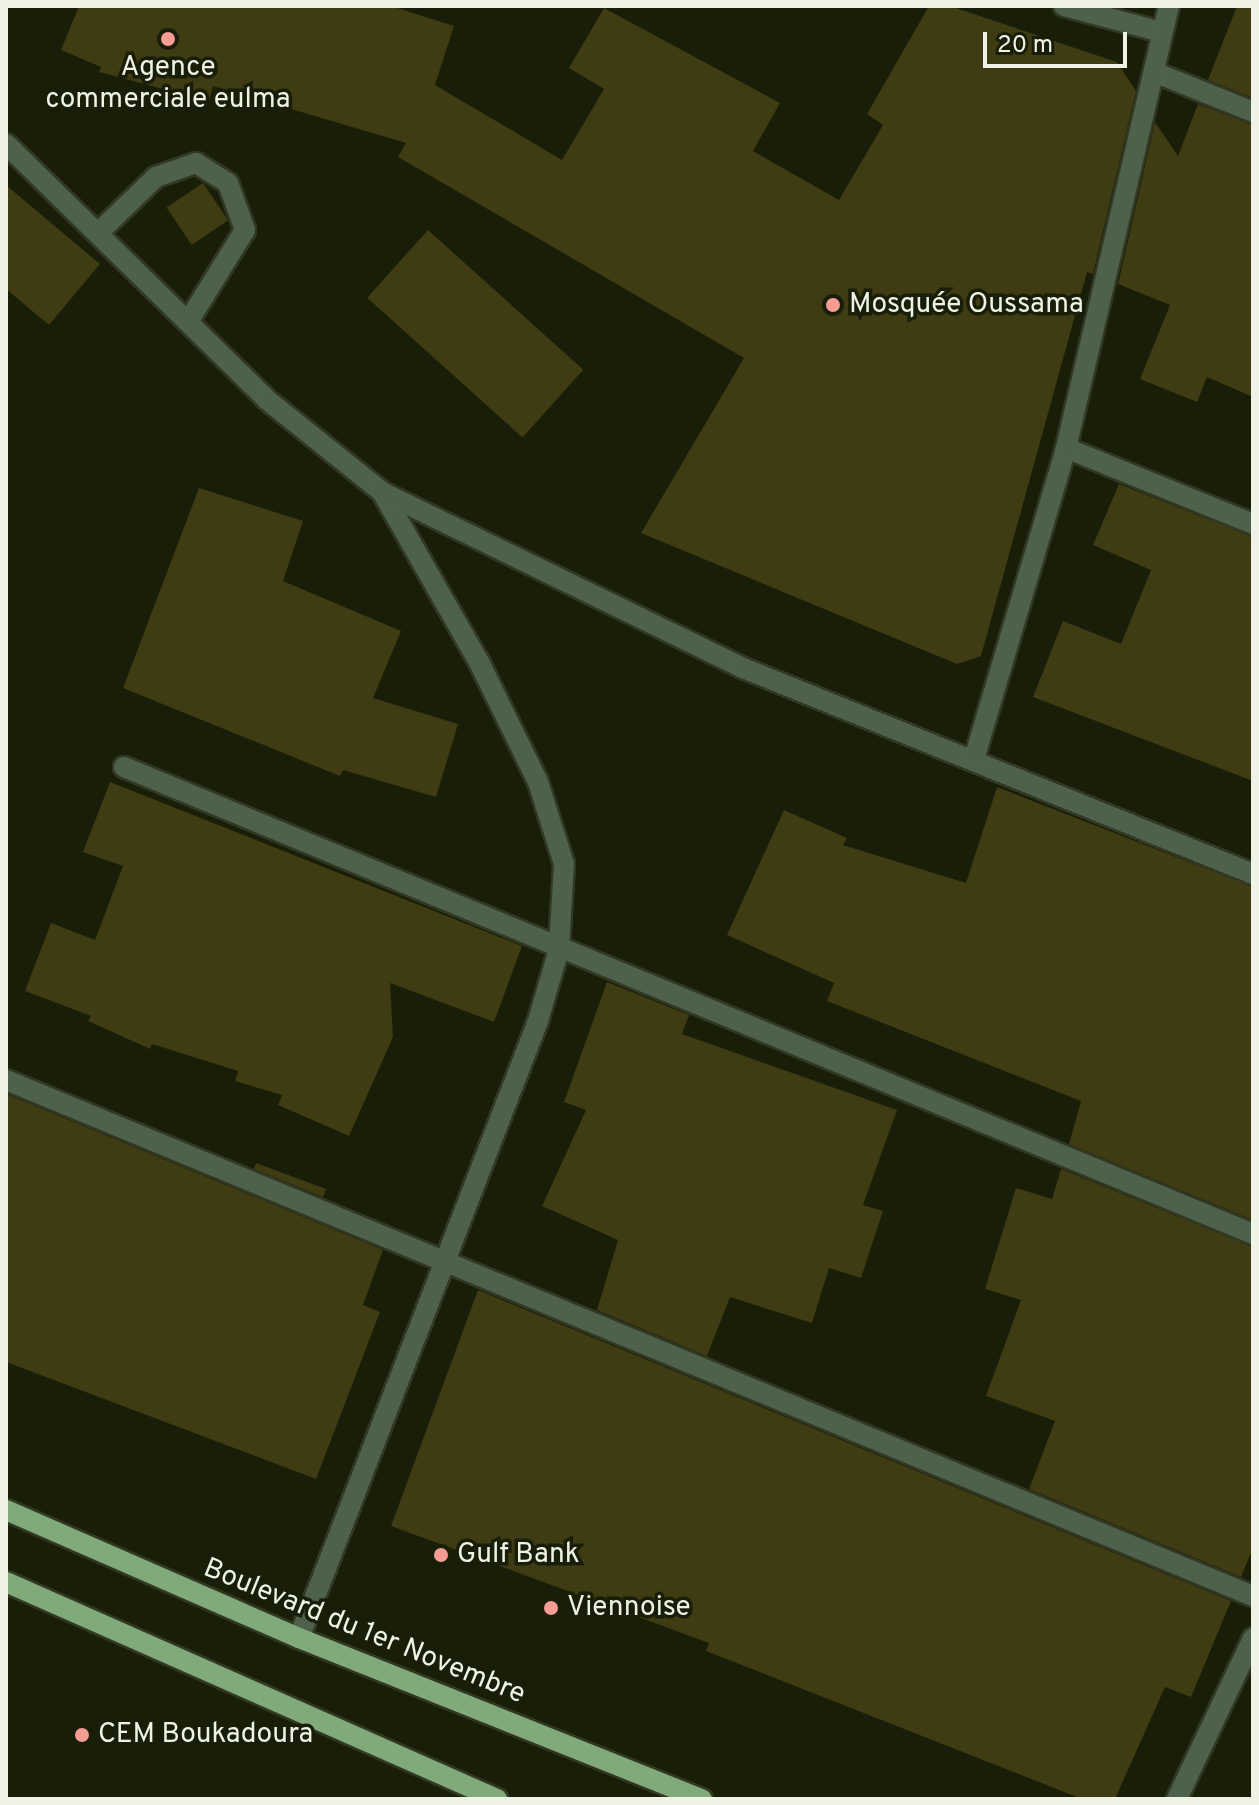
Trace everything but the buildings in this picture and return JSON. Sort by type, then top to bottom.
[{"type":"main road","name":"Boulevard du 1er Novembre","points":[[6,1510],[299,1638],[702,1799]]},
{"type":"main road","points":[[6,1582],[497,1799]]},
{"type":"street","points":[[1064,6],[1162,32]]},
{"type":"street","points":[[974,759],[1066,448],[1169,6]]},
{"type":"street","points":[[1154,72],[1253,112]]},
{"type":"street","points":[[6,144],[266,399],[382,492],[743,668],[1253,874]]},
{"type":"street","points":[[99,232],[156,177],[196,163],[228,183],[245,230],[188,322]]},
{"type":"street","points":[[1066,448],[1253,524]]},
{"type":"street","points":[[299,1638],[538,1021],[559,949],[564,864],[538,782],[479,662],[382,492]]},
{"type":"street","points":[[124,767],[1253,1234]]},
{"type":"street","points":[[6,1080],[1253,1596]]},
{"type":"street","points":[[1177,1799],[1253,1638]]},
{"type":"place","name":"Agence commerciale eulma","points":[[168,39]]},
{"type":"place","name":"Mosquée Oussama","points":[[833,305]]},
{"type":"place","name":"Gulf Bank","points":[[441,1555]]},
{"type":"place","name":"Viennoise","points":[[551,1608]]},
{"type":"place","name":"CEM Boukadoura","points":[[82,1735]]}]
